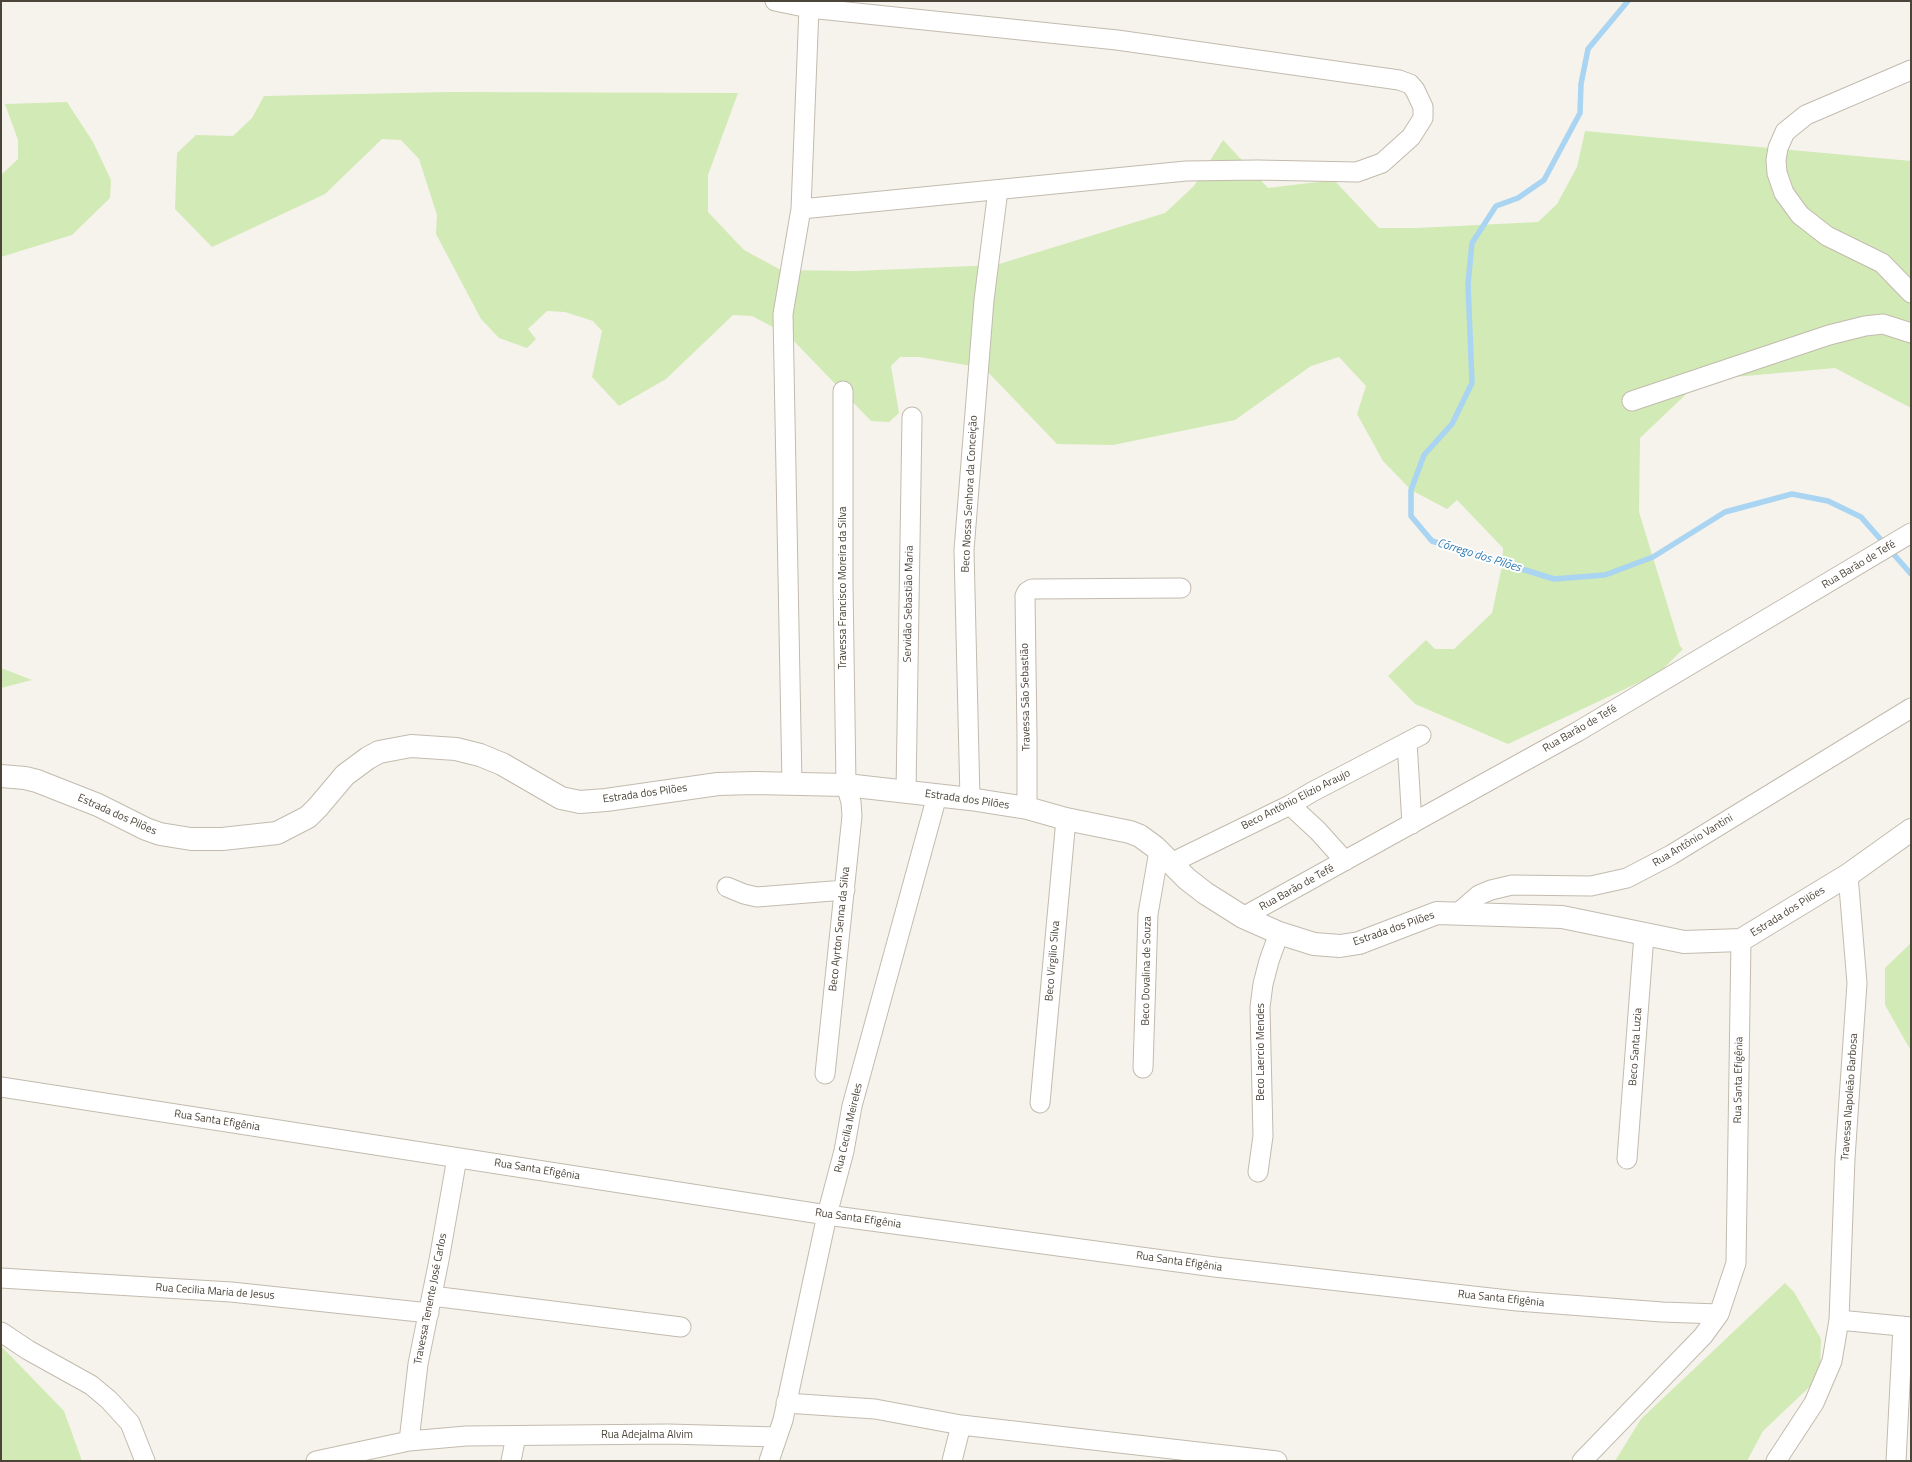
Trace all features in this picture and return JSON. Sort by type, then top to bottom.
[{"type":"street","points":[[775,1],[810,8],[1117,40],[1399,80],[1410,84],[1415,90],[1423,107],[1423,118],[1411,137],[1382,163],[1357,172],[1257,170],[1186,172],[801,208]]},
{"type":"street","points":[[792,784],[784,314],[801,208],[810,8]]},
{"type":"street","points":[[1911,70],[1806,115],[1785,132],[1778,148],[1776,160],[1777,173],[1784,193],[1800,215],[1827,236],[1882,263],[1911,293]]},
{"type":"street","name":"Beco Nossa Senhora da Conceição","points":[[970,799],[964,550],[984,300],[998,190]]},
{"type":"street","points":[[1632,401],[1829,335],[1865,326],[1883,324],[1911,333]]},
{"type":"street","name":"Travessa Francisco Moreira da Silva","points":[[843,391],[843,584],[846,786]]},
{"type":"street","name":"Servidão Sebastião Maria","points":[[906,792],[912,417]]},
{"type":"street","name":"Rua Barão de Tefé","points":[[1243,917],[1577,732],[1904,537]]},
{"type":"street","name":"Travessa São Sebastião","points":[[1027,808],[1025,596],[1027,592],[1032,589],[1181,588]]},
{"type":"street","name":"Rua Antônio Vantini","points":[[1457,914],[1479,895],[1491,890],[1512,885],[1591,886],[1627,878],[1671,855],[1911,708]]},
{"type":"street","name":"Beco Antônio Elizio Araujo","points":[[1165,857],[1290,805],[1414,739],[1412,824]]},
{"type":"street","name":"Estrada dos Pilões","points":[[1,776],[25,778],[37,781],[98,805],[146,829],[160,834],[191,839],[222,840],[277,833],[308,816],[318,807],[345,775],[368,758],[379,752],[411,746],[456,749],[480,755],[502,764],[561,798],[580,802],[606,800],[718,784],[755,783],[846,786],[970,799],[1027,808],[1130,832],[1140,836],[1205,893],[1243,917],[1279,934],[1314,944],[1340,946],[1359,943],[1437,913],[1562,917],[1603,924],[1644,935],[1684,942],[1741,940],[1848,875],[1911,830]]},
{"type":"street","name":"Beco Ayrton Senna da Silva","points":[[825,1074],[852,816],[851,802],[846,786]]},
{"type":"street","name":"Rua Cecilia Meireles","points":[[769,1461],[786,1403],[827,1215],[844,1151],[852,1106],[937,796]]},
{"type":"street","points":[[1290,805],[1318,831],[1345,861]]},
{"type":"street","name":"Beco Virgilio Silva","points":[[1040,1103],[1066,818]]},
{"type":"street","name":"Beco Dovalina de Souza","points":[[1143,1068],[1146,1029],[1148,914],[1165,857]]},
{"type":"street","name":"Travessa Napoleão Barbosa","points":[[1776,1461],[1814,1403],[1832,1361],[1839,1320],[1845,1158],[1857,982],[1848,875]]},
{"type":"street","points":[[727,887],[744,894],[757,897],[845,890]]},
{"type":"street","name":"Beco Laercio Mendes","points":[[1258,1172],[1263,1136],[1260,1007],[1263,984],[1269,961],[1279,934]]},
{"type":"street","name":"Beco Santa Luzia","points":[[1627,1159],[1644,935]]},
{"type":"street","name":"Rua Santa Efigênia","points":[[1582,1461],[1703,1336],[1719,1314],[1736,1263],[1741,940]]},
{"type":"street","name":"Rua Santa Efigênia","points":[[1,1087],[827,1215],[1215,1267],[1509,1301],[1662,1312],[1719,1314]]},
{"type":"street","name":"Travessa Tenente José Carlos","points":[[409,1441],[418,1364],[457,1158]]},
{"type":"street","name":"Rua Cecilia Maria de Jesus","points":[[1,1278],[430,1304],[681,1327]]},
{"type":"street","points":[[1839,1320],[1907,1326],[1896,1461]]},
{"type":"street","points":[[1,1332],[28,1350],[91,1385],[109,1400],[130,1423],[145,1461]]},
{"type":"street","points":[[786,1403],[875,1409],[961,1425],[1277,1461]]},
{"type":"street","points":[[952,1461],[961,1425]]},
{"type":"street","name":"Rua Adejalma Alvim","points":[[316,1461],[409,1441],[466,1436],[668,1434],[777,1437]]},
{"type":"street","points":[[511,1461],[516,1436]]},
{"type":"green space","points":[[450,92],[738,93],[708,175],[708,212],[744,250],[781,270],[856,271],[996,265],[1165,213],[1194,186],[1223,140],[1268,188],[1334,180],[1379,228],[1417,228],[1538,222],[1557,204],[1577,167],[1585,131],[1911,161],[1911,408],[1835,368],[1701,380],[1640,438],[1639,512],[1680,646],[1683,649],[1659,673],[1508,744],[1415,704],[1388,676],[1426,640],[1435,649],[1454,649],[1492,613],[1502,566],[1503,548],[1457,500],[1447,509],[1411,490],[1383,461],[1357,414],[1366,386],[1339,357],[1311,366],[1235,420],[1113,445],[1057,444],[984,368],[919,357],[900,357],[891,366],[899,413],[889,422],[871,421],[788,335],[752,316],[733,315],[666,379],[619,406],[592,377],[602,331],[593,321],[565,312],[547,311],[528,329],[536,339],[527,348],[499,338],[481,319],[436,234],[437,215],[419,159],[401,140],[382,139],[325,194],[212,247],[175,209],[177,153],[196,135],[233,136],[252,118],[264,96]]},
{"type":"green space","points":[[67,102],[93,142],[111,180],[110,198],[72,235],[1,257],[1,175],[18,159],[18,140],[5,104]]},
{"type":"green space","points":[[1,668],[32,680],[1,688]]},
{"type":"green space","points":[[1911,943],[1911,1051],[1885,1005],[1885,968]]},
{"type":"green space","points":[[1785,1283],[1794,1292],[1821,1339],[1820,1377],[1763,1431],[1747,1461],[1615,1461],[1641,1419]]},
{"type":"green space","points":[[1,1346],[64,1411],[82,1461],[1,1461]]},
{"type":"waterway","name":"Córrego dos Pilões","points":[[1628,1],[1588,49],[1581,84],[1580,113],[1544,180],[1518,198],[1496,206],[1472,243],[1468,284],[1472,383],[1452,424],[1424,455],[1411,490],[1411,516],[1432,541],[1554,579],[1605,575],[1653,557],[1725,512],[1792,494],[1828,501],[1861,517],[1911,574]]}]
